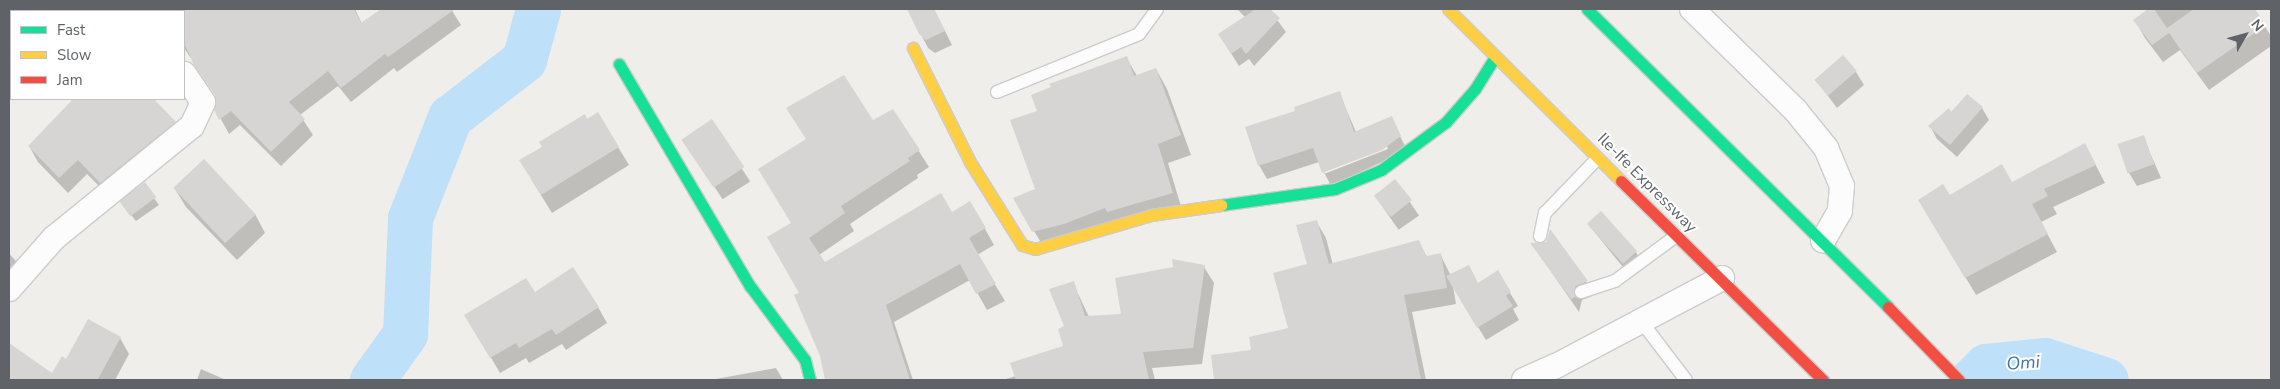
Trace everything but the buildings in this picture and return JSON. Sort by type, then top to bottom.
[{"type":"main road","name":"Ile-Ife Expressway","points":[[1448,9],[1823,380]]},
{"type":"main road","points":[[1587,9],[1823,240],[1959,380]]},
{"type":"main road","points":[[913,48],[970,162],[1022,245],[1035,249],[1151,215],[1335,189],[1381,170],[1446,122],[1475,89],[1495,57]]},
{"type":"main road","points":[[619,64],[750,286],[805,360],[810,380]]},
{"type":"street","points":[[1692,9],[1796,111],[1826,148],[1842,186],[1840,211],[1823,240]]},
{"type":"street","points":[[9,289],[54,238],[192,126],[203,102],[185,75]]},
{"type":"street","points":[[1524,380],[1722,278]]},
{"type":"lane","points":[[997,92],[1138,34],[1157,9]]},
{"type":"lane","points":[[1540,236],[1546,213],[1598,158]]},
{"type":"lane","points":[[1581,292],[1615,281],[1676,236]]},
{"type":"lane","points":[[1641,321],[1686,380]]},
{"type":"waterway","points":[[372,380],[405,334],[410,218],[450,117],[524,60],[538,9]]},
{"type":"waterway","name":"Omi","points":[[1972,380],[1986,366],[2045,360],[2106,380]]},
{"type":"traffic: fast","points":[[1587,9],[1888,307]]},
{"type":"traffic: fast","points":[[1221,205],[1335,189],[1381,170],[1446,122],[1475,89],[1495,57]]},
{"type":"traffic: fast","points":[[619,64],[750,286],[805,360],[810,380]]},
{"type":"traffic: slow","points":[[1448,9],[1621,181]]},
{"type":"traffic: slow","points":[[913,48],[970,162],[1022,245],[1035,249],[1151,215],[1221,205]]},
{"type":"traffic: jam","points":[[1621,181],[1823,380]]},
{"type":"traffic: jam","points":[[1888,307],[1959,380]]}]
